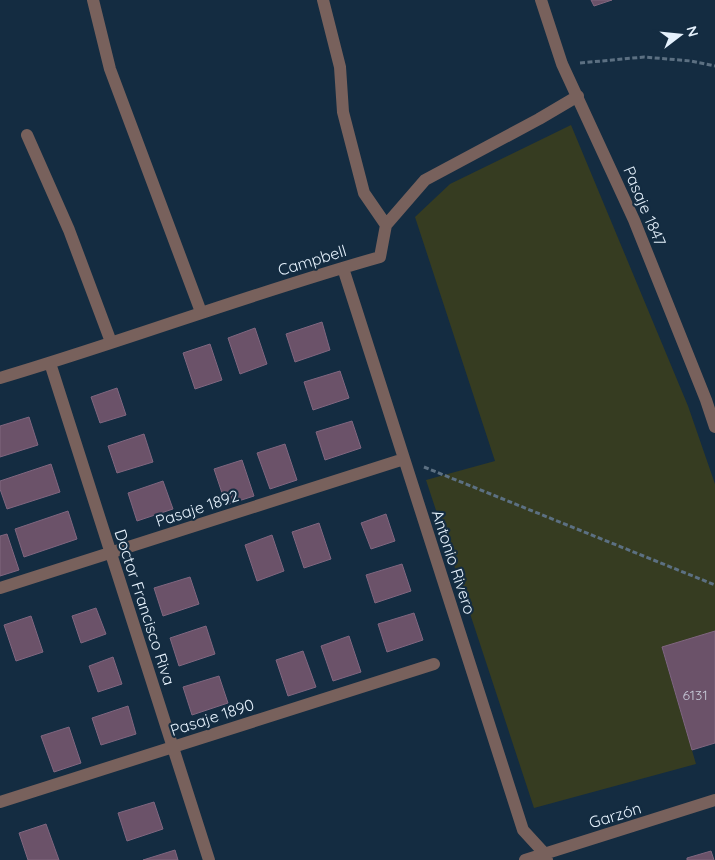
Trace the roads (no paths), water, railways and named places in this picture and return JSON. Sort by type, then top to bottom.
[{"type":"street","points":[[94,0],[110,69],[201,312]]},
{"type":"street","points":[[323,0],[340,68],[343,112],[364,194],[386,225]]},
{"type":"street","name":"Pasaje 1847","points":[[541,0],[562,64],[634,220],[706,400],[715,428]]},
{"type":"street","name":"Campbell","points":[[0,378],[201,312],[380,257],[386,225],[424,180],[539,119],[578,96]]},
{"type":"street","points":[[27,135],[69,230],[111,342]]},
{"type":"street","name":"Antonio Rivero","points":[[343,268],[523,830],[546,857]]},
{"type":"street","name":"Doctor Francisco Riva","points":[[50,363],[209,860]]},
{"type":"street","points":[[706,400],[715,389]]},
{"type":"street","name":"Pasaje 1892","points":[[0,588],[404,459]]},
{"type":"street","name":"Pasaje 1890","points":[[0,802],[434,664]]},
{"type":"street","name":"Garzón","points":[[525,860],[546,857],[715,800]]}]
